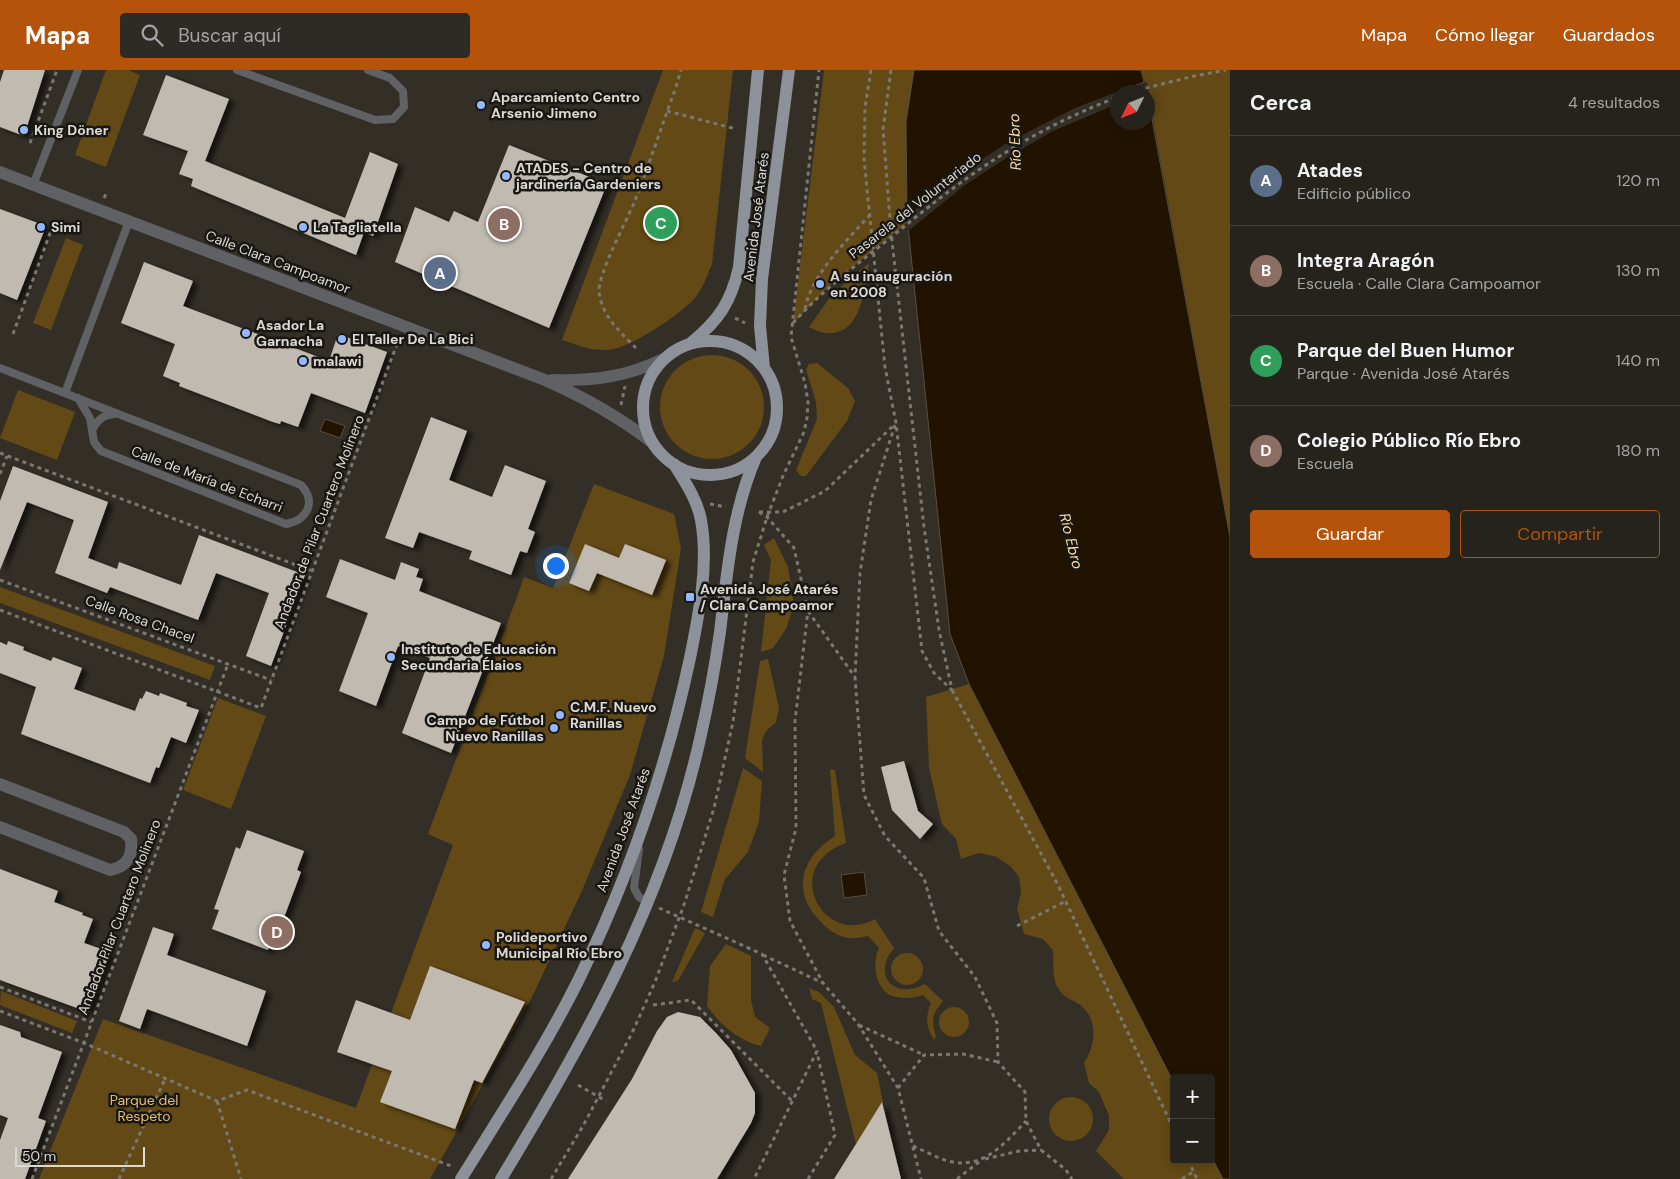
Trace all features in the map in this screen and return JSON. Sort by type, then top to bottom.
[{"type":"main road","name":"Avenida José Atarés","points":[[691,343],[714,323],[723,310],[733,291],[739,267],[758,70]]},
{"type":"main road","name":"Avenida José Atarés","points":[[764,368],[760,326],[762,279],[789,70]]},
{"type":"main road","points":[[501,1179],[591,1026],[623,962],[649,903],[679,819],[700,739],[718,641],[736,523],[747,479],[756,457],[766,445],[774,430],[777,414],[772,382],[764,368],[744,350],[718,341],[691,343],[676,349],[663,359],[650,378],[643,399],[643,415],[646,430],[662,455],[674,464],[694,473],[716,475],[737,469],[756,457]]},
{"type":"main road","name":"Avenida José Atarés","points":[[464,1175],[577,981],[641,834],[662,769],[682,694],[701,599],[704,542],[701,518],[693,494],[674,464]]},
{"type":"street","name":"Calle Clara Campoamor","points":[[0,172],[545,380],[579,395],[616,415],[653,443]]},
{"type":"street","name":"Calle Clara Campoamor","points":[[545,380],[600,380],[621,376],[663,359]]},
{"type":"street","points":[[0,784],[124,832],[131,839],[132,850],[128,860],[121,868],[110,870],[0,827]]},
{"type":"lane","points":[[33,185],[78,70]]},
{"type":"lane","points":[[238,70],[375,120],[393,119],[404,107],[403,91],[390,78],[368,70]]},
{"type":"lane","points":[[65,393],[129,222]]},
{"type":"lane","name":"Calle de María de Echarri","points":[[0,368],[78,398],[300,485],[308,493],[309,504],[305,514],[298,521],[286,524],[102,451],[94,442],[90,418],[78,398]]},
{"type":"lane","points":[[91,432],[97,420],[105,415],[117,414]]},
{"type":"lane","points":[[641,834],[634,888],[639,897],[649,903]]},
{"type":"path","points":[[30,143],[57,70]]},
{"type":"path","points":[[636,348],[615,327],[603,308],[599,290],[604,272],[634,202],[681,70]]},
{"type":"path","name":"Pasarela del Voluntariado","points":[[819,70],[793,324],[827,288],[957,183],[988,162],[1064,119],[1110,101]]},
{"type":"path","points":[[871,70],[865,107],[864,160],[885,367],[896,423],[922,651],[934,673],[952,690]]},
{"type":"path","points":[[891,70],[883,128],[891,232],[924,527],[939,630],[952,690],[1066,901],[1170,1122]]},
{"type":"path","points":[[1155,86],[1226,70]]},
{"type":"path","points":[[667,111],[736,129]]},
{"type":"path","points":[[805,310],[808,294],[844,242],[871,215]]},
{"type":"path","points":[[13,334],[53,225]]},
{"type":"path","points":[[734,318],[751,325]]},
{"type":"path","name":"Andador de Pilar Cuartero Molinero","points":[[217,692],[261,708],[397,344]]},
{"type":"path","points":[[621,408],[625,386]]},
{"type":"path","points":[[896,423],[825,491],[783,512],[759,512],[767,517],[794,548],[808,610],[795,721],[796,828],[784,875],[790,921],[823,983],[858,1024],[898,1088],[921,1179]]},
{"type":"path","points":[[896,423],[871,500],[860,573],[855,677],[864,795],[885,836],[924,878],[939,931],[975,976],[997,1023],[998,1062]]},
{"type":"path","points":[[0,454],[312,571]]},
{"type":"path","points":[[0,474],[7,456]]},
{"type":"path","points":[[710,504],[726,507]]},
{"type":"path","name":"Calle Rosa Chacel","points":[[0,580],[271,680]]},
{"type":"path","points":[[0,610],[217,692]]},
{"type":"path","points":[[808,610],[855,677]]},
{"type":"path","name":"Andador Pilar Cuartero Molinero","points":[[32,1179],[228,664]]},
{"type":"path","points":[[1017,926],[1066,901]]},
{"type":"path","points":[[649,903],[823,983]]},
{"type":"path","points":[[762,954],[817,1051],[835,1135],[808,1179]]},
{"type":"path","points":[[0,987],[92,1022]]},
{"type":"path","points":[[653,1004],[691,1000],[792,1102]]},
{"type":"path","points":[[0,1011],[84,1043],[217,1101],[247,1090],[464,1175]]},
{"type":"path","points":[[858,1024],[924,1055],[963,1054],[998,1062],[1024,1092],[1026,1121],[1041,1150],[1066,1170],[1072,1179]]},
{"type":"path","points":[[754,1179],[817,1051]]},
{"type":"path","points":[[898,1088],[924,1055]]},
{"type":"path","points":[[119,1179],[165,1078]]},
{"type":"path","points":[[578,1085],[606,1101]]},
{"type":"path","points":[[217,1101],[241,1179]]},
{"type":"path","points":[[957,1179],[1000,1148],[1026,1121]]},
{"type":"path","points":[[912,1146],[953,1162],[981,1160],[1019,1151],[1041,1150]]},
{"type":"path","points":[[1190,1164],[1197,1179]]},
{"type":"path","points":[[1182,1179],[1193,1172]]},
{"type":"green space","points":[[106,70],[128,70],[140,75],[106,167],[75,155]]},
{"type":"green space","points":[[663,70],[733,70],[712,264],[703,286],[695,298],[654,330],[628,344],[607,350],[579,346],[562,340]]},
{"type":"green space","points":[[824,70],[914,70],[906,122],[908,222],[827,288],[793,324]]},
{"type":"green space","points":[[1141,70],[1230,70],[1230,537],[1155,130],[1155,85],[1146,85]]},
{"type":"green space","points":[[66,238],[83,245],[51,330],[33,323]]},
{"type":"green space","points":[[869,263],[861,304],[856,317],[848,326],[838,332],[825,333],[809,327],[833,293]]},
{"type":"green space","points":[[712,355],[732,359],[741,363],[749,370],[756,378],[760,387],[764,407],[760,427],[756,436],[749,444],[741,451],[732,455],[712,459],[692,455],[683,451],[675,444],[668,436],[664,427],[660,407],[664,387],[668,378],[675,370],[683,363],[692,359]]},
{"type":"green space","points":[[817,363],[848,388],[855,401],[847,421],[806,476],[801,476],[796,470],[817,419],[816,402],[806,370],[809,364]]},
{"type":"green space","points":[[18,390],[75,412],[57,460],[0,438]]},
{"type":"green space","name":"Parque del Respeto","points":[[594,484],[674,514],[681,548],[664,656],[630,775],[581,893],[532,997],[430,1179],[39,1179],[103,1019],[356,1108],[453,845],[428,834],[524,577],[553,588]]},
{"type":"green space","points":[[774,538],[788,567],[794,604],[786,629],[773,648],[761,652],[771,560],[764,545]]},
{"type":"green space","points":[[0,587],[215,666],[210,680],[0,603]]},
{"type":"green space","points":[[768,659],[779,708],[776,722],[766,731],[762,740],[763,772],[745,758],[760,661]]},
{"type":"green space","points":[[969,684],[1170,1075],[1170,1164],[1215,1164],[1223,1179],[1124,1179],[1096,1151],[1109,1130],[1109,1116],[1099,1092],[1089,1083],[1084,1063],[1093,1040],[1093,1024],[1085,1010],[1064,995],[1057,987],[1054,977],[1053,950],[1043,939],[1024,934],[1017,909],[1021,893],[1019,877],[1011,867],[997,857],[979,853],[961,859],[956,839],[942,824],[929,768],[926,697]]},
{"type":"green space","points":[[218,698],[266,716],[231,809],[183,790]]},
{"type":"green space","points":[[743,768],[762,781],[759,822],[748,852],[725,879],[713,917],[701,912]]},
{"type":"green space","points":[[830,769],[835,770],[846,843],[826,854],[815,869],[812,885],[816,901],[826,914],[840,923],[856,925],[875,919],[894,948],[887,958],[885,968],[886,976],[890,982],[896,987],[904,989],[925,984],[943,1001],[934,1018],[933,1026],[936,1036],[934,1040],[927,1022],[931,1003],[923,995],[900,998],[889,995],[877,977],[875,962],[879,948],[868,936],[849,938],[833,932],[820,921],[805,898],[803,886],[808,864],[824,844],[835,836]]},
{"type":"green space","points":[[695,928],[705,933],[678,981],[672,982]]},
{"type":"green space","points":[[726,944],[751,956],[751,1000],[755,1017],[770,1028],[761,1046],[744,1040],[730,1031],[707,1006],[710,966]]},
{"type":"green space","points":[[907,953],[918,958],[923,969],[918,980],[907,985],[896,980],[891,969],[896,958]]},
{"type":"green space","points":[[809,988],[819,992],[834,1007],[855,1055],[877,1073],[883,1102],[856,1144],[821,1003],[812,999]]},
{"type":"green space","points":[[1,991],[77,1021],[72,1033],[0,1005]]},
{"type":"green space","points":[[954,1007],[965,1011],[969,1022],[965,1033],[954,1037],[943,1033],[939,1022],[943,1011]]},
{"type":"green space","points":[[1071,1097],[1083,1101],[1089,1107],[1093,1119],[1089,1131],[1083,1137],[1071,1141],[1059,1137],[1053,1131],[1049,1119],[1053,1107],[1059,1101]]},
{"type":"water","name":"Río Ebro","points":[[914,70],[1141,70],[1144,82],[1136,85],[1110,85],[1110,130],[1154,130],[1230,537],[1230,1179],[1223,1179],[1215,1164],[1215,1074],[1170,1075],[969,684],[950,634],[907,216],[906,122]]},
{"type":"water","points":[[325,419],[345,426],[340,438],[320,431]]},
{"type":"water","points":[[864,872],[867,895],[844,898],[841,875]]},
{"type":"pier","points":[[1147,82],[1148,85],[1137,85]]},
{"type":"pier","points":[[1110,95],[1110,107],[1053,131],[1011,155],[965,185],[907,232],[905,218],[960,174],[1005,144],[1075,108]]},
{"type":"building","points":[[4,70],[45,70],[24,136],[0,127],[0,82]]},
{"type":"building","points":[[166,75],[229,99],[205,161],[345,218],[370,152],[398,164],[373,236],[364,232],[356,255],[191,186],[193,179],[179,174],[188,151],[143,135]]},
{"type":"building","points":[[509,145],[607,184],[549,328],[395,262],[415,207],[449,222],[454,211],[478,222]]},
{"type":"building","points":[[0,209],[46,226],[17,300],[0,293]]},
{"type":"building","points":[[144,262],[193,281],[183,306],[329,361],[338,334],[387,352],[365,413],[311,393],[298,427],[281,421],[280,424],[179,386],[180,383],[163,376],[175,344],[121,323]]},
{"type":"building","points":[[431,417],[467,431],[449,480],[492,497],[505,465],[546,481],[528,529],[535,532],[527,553],[520,551],[511,575],[469,559],[472,551],[419,532],[413,548],[385,538]]},
{"type":"building","points":[[13,466],[108,502],[88,558],[117,569],[119,562],[181,585],[199,535],[305,575],[271,666],[246,656],[269,593],[216,573],[198,620],[110,587],[107,593],[55,573],[74,520],[27,502],[0,570],[0,501]]},
{"type":"building","points":[[585,544],[619,558],[625,544],[666,560],[652,595],[597,573],[589,591],[569,583]]},
{"type":"building","points":[[340,559],[395,580],[401,562],[419,569],[416,577],[423,579],[419,591],[501,623],[451,753],[402,733],[430,658],[398,646],[376,706],[339,691],[368,613],[326,597]]},
{"type":"building","points":[[8,641],[24,647],[23,650],[51,661],[53,657],[82,668],[74,689],[135,711],[140,698],[142,699],[146,691],[159,696],[160,693],[187,703],[186,706],[199,710],[186,743],[171,737],[159,768],[156,767],[150,783],[21,734],[36,687],[0,673],[0,642],[7,645]]},
{"type":"building","points":[[904,761],[918,811],[933,824],[920,839],[892,810],[881,767]]},
{"type":"building","points":[[247,830],[304,851],[297,870],[301,872],[279,931],[275,930],[268,950],[212,929],[219,910],[214,909],[236,847],[240,849]]},
{"type":"building","points":[[0,869],[58,891],[54,902],[83,913],[82,915],[93,919],[84,943],[110,952],[88,1012],[0,980]]},
{"type":"building","points":[[153,927],[174,934],[167,955],[266,991],[247,1046],[147,1009],[140,1029],[119,1021]]},
{"type":"building","name":"Polideportivo Municipal Río Ebro","points":[[430,966],[525,1002],[482,1083],[474,1080],[455,1129],[380,1102],[392,1071],[337,1052],[356,1000],[410,1020]]},
{"type":"building","points":[[678,1012],[700,1017],[716,1033],[731,1050],[755,1093],[755,1113],[751,1123],[717,1179],[568,1179],[632,1079],[657,1031],[667,1017]]},
{"type":"building","points":[[0,1025],[20,1032],[21,1037],[62,1052],[38,1118],[46,1121],[25,1179],[0,1179],[0,1140],[8,1118],[0,1115]]},
{"type":"building","points":[[882,1102],[901,1179],[834,1179],[856,1144]]},
{"type":"place","name":"Aparcamiento Centro Arsenio Jimeno","points":[[481,105]]},
{"type":"place","name":"King Döner","points":[[24,130]]},
{"type":"place","name":"ATADES - Centro de jardinería Gardeniers","points":[[506,176]]},
{"type":"place","name":"Parque del Buen Humor","points":[[661,223]]},
{"type":"place","name":"Integra Aragón","points":[[504,224]]},
{"type":"place","name":"Simi","points":[[41,227]]},
{"type":"place","name":"La Tagliatella","points":[[303,227]]},
{"type":"place","name":"Atades","points":[[440,273]]},
{"type":"place","name":"A su inauguración en 2008","points":[[820,284]]},
{"type":"place","name":"Asador La Garnacha","points":[[246,333]]},
{"type":"place","name":"El Taller De La Bici","points":[[342,339]]},
{"type":"place","name":"malawi","points":[[303,361]]},
{"type":"place","name":"Avenida José Atarés / Clara Campoamor","points":[[690,597]]},
{"type":"place","name":"Instituto de Educación Secundaria Élaios","points":[[391,657]]},
{"type":"place","name":"C.M.F. Nuevo Ranillas","points":[[560,715]]},
{"type":"place","name":"Campo de Fútbol Nuevo Ranillas","points":[[554,728]]},
{"type":"place","name":"Colegio Público Río Ebro","points":[[277,932]]},
{"type":"place","name":"Polideportivo Municipal Río Ebro","points":[[486,945]]}]
